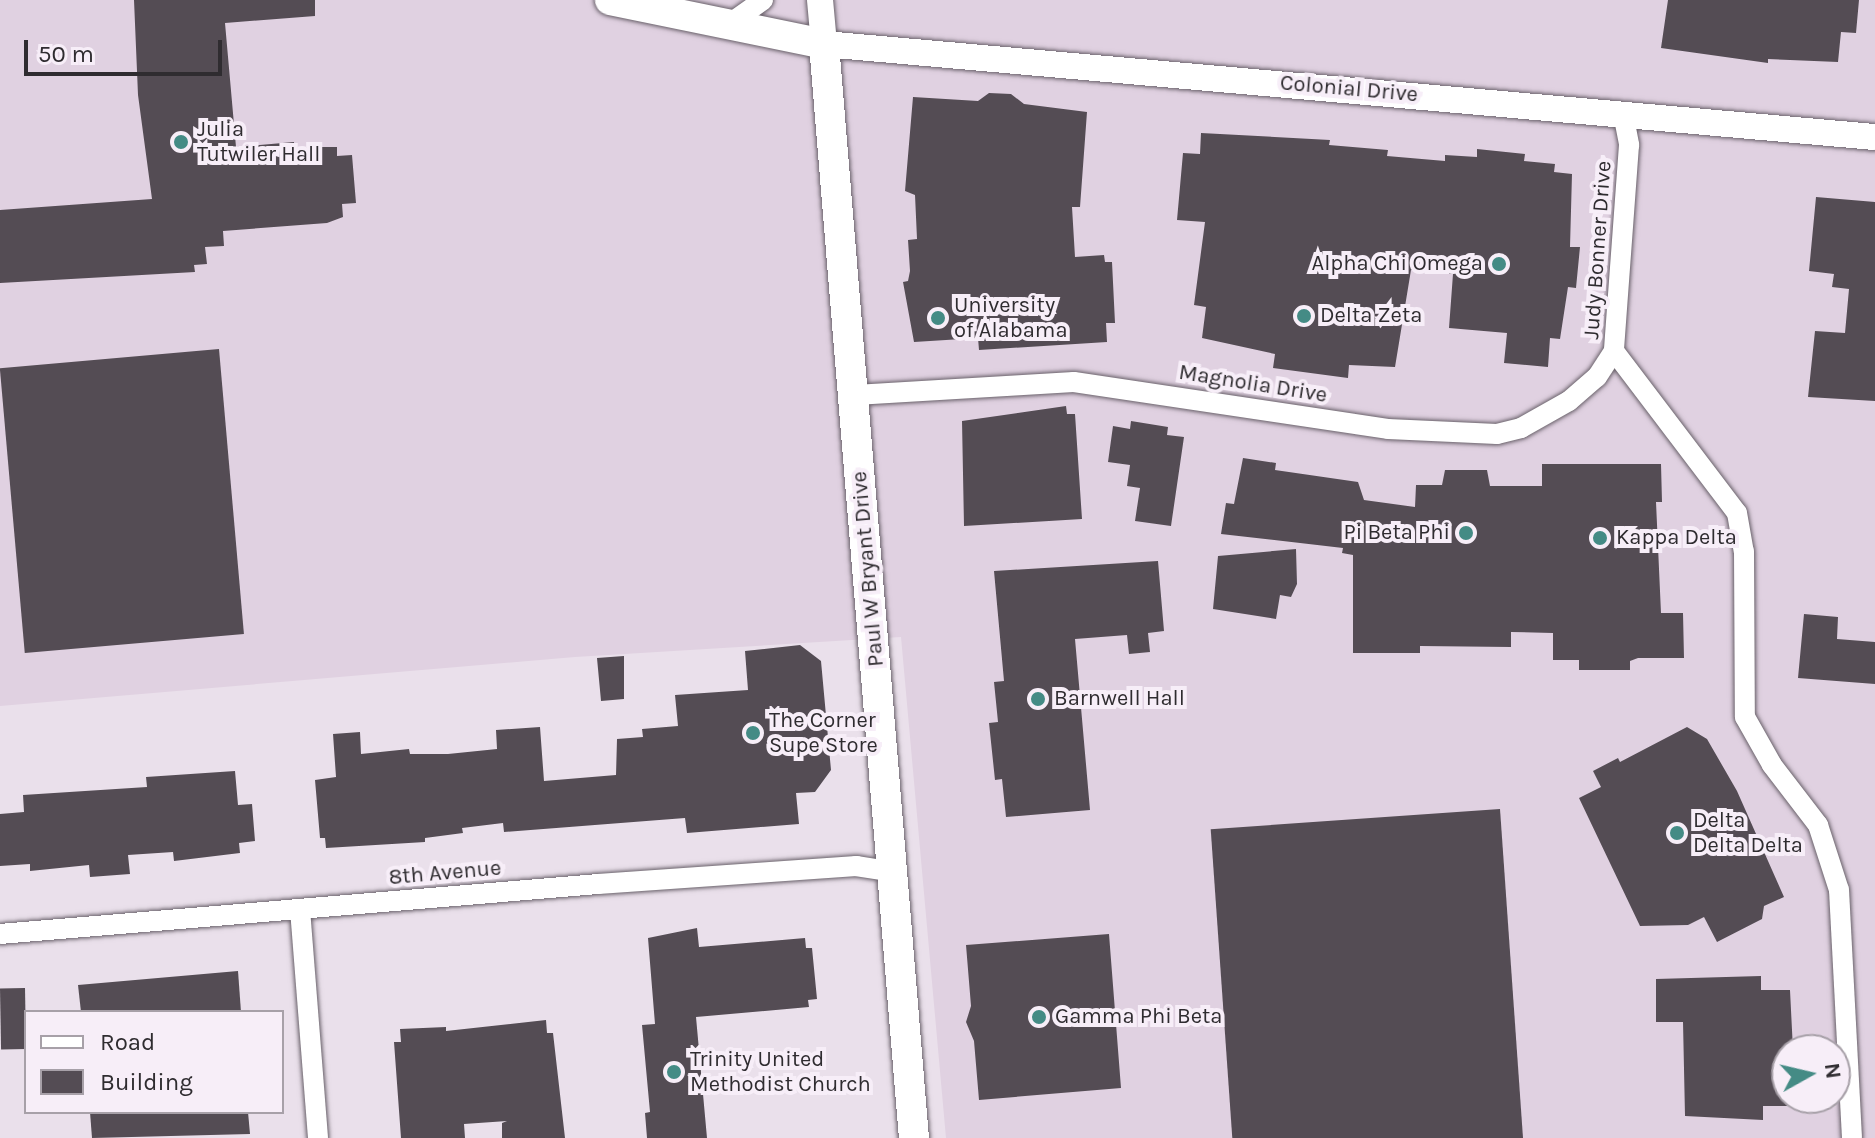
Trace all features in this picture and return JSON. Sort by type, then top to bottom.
[{"type":"main road","points":[[610,0],[824,44]]},
{"type":"main road","name":"Paul W Bryant Drive","points":[[824,44],[914,1138]]},
{"type":"street","points":[[728,25],[763,0]]},
{"type":"street","name":"Paul W Bryant Drive","points":[[820,0],[824,44]]},
{"type":"street","name":"Colonial Drive","points":[[824,44],[1875,137]]},
{"type":"street","name":"Judy Bonner Drive","points":[[1623,113],[1629,145],[1614,351],[1737,513],[1744,551],[1740,698],[1753,736],[1818,825],[1839,890],[1852,1138]]},
{"type":"street","name":"Magnolia Drive","points":[[855,395],[1074,382],[1388,429],[1497,434],[1521,428],[1569,401],[1597,377],[1614,351]]},
{"type":"street","name":"8th Avenue","points":[[0,934],[856,866],[894,872]]},
{"type":"street","points":[[300,909],[318,1138]]},
{"type":"shaded area","name":"University of Alabama","points":[[0,0],[1875,0],[1875,1138],[946,1138],[901,637],[575,657],[0,706]]},
{"type":"building","name":"Julia Tutwiler Hall","points":[[134,0],[315,0],[315,16],[225,23],[236,147],[294,142],[294,147],[337,147],[337,156],[352,155],[356,203],[342,204],[343,217],[327,223],[223,231],[224,246],[205,247],[207,264],[194,265],[195,272],[0,283],[0,210],[152,199],[138,95]]},
{"type":"building","points":[[1668,0],[1859,0],[1856,33],[1841,32],[1838,62],[1768,59],[1768,63],[1661,48]]},
{"type":"building","points":[[989,93],[1011,94],[1024,104],[1087,112],[1080,207],[1072,207],[1075,257],[1104,255],[1105,262],[1112,262],[1115,323],[1106,323],[1107,342],[979,350],[978,338],[914,342],[903,282],[908,281],[910,271],[908,240],[917,239],[915,195],[905,191],[913,97],[978,101]]},
{"type":"building","points":[[1201,133],[1330,140],[1329,145],[1388,150],[1387,156],[1445,161],[1445,155],[1477,157],[1477,149],[1525,154],[1524,161],[1555,164],[1554,172],[1572,174],[1570,247],[1580,247],[1576,288],[1568,287],[1560,339],[1550,338],[1548,367],[1504,363],[1507,333],[1449,328],[1453,274],[1411,270],[1395,367],[1349,365],[1348,378],[1273,368],[1275,354],[1202,338],[1206,307],[1194,305],[1205,222],[1177,220],[1183,153],[1200,154]]},
{"type":"building","points":[[1816,197],[1875,202],[1875,401],[1808,397],[1815,331],[1845,333],[1849,289],[1832,287],[1834,274],[1809,271]]},
{"type":"building","points":[[219,349],[244,634],[25,653],[0,368]]},
{"type":"building","points":[[1066,406],[1067,414],[1075,414],[1082,519],[964,526],[962,421]]},
{"type":"building","points":[[1131,421],[1168,427],[1167,435],[1184,437],[1171,526],[1135,521],[1140,488],[1127,486],[1130,465],[1108,462],[1113,426],[1130,429]]},
{"type":"building","points":[[1243,458],[1276,463],[1275,470],[1358,482],[1364,500],[1415,507],[1416,485],[1442,485],[1445,470],[1487,470],[1490,486],[1542,486],[1542,464],[1661,464],[1662,502],[1656,502],[1661,613],[1683,613],[1684,658],[1638,658],[1630,661],[1630,670],[1579,670],[1579,660],[1553,660],[1553,633],[1511,632],[1511,647],[1420,646],[1420,653],[1353,653],[1353,555],[1342,553],[1343,548],[1221,534],[1226,503],[1234,504]]},
{"type":"building","points":[[1296,549],[1297,584],[1291,597],[1280,595],[1276,619],[1213,609],[1218,556]]},
{"type":"building","name":"Barnwell Hall","points":[[1158,561],[1164,631],[1148,633],[1150,652],[1129,654],[1127,635],[1075,639],[1090,810],[1006,817],[1002,779],[995,780],[989,723],[998,722],[994,682],[1004,681],[994,571]]},
{"type":"building","points":[[1804,614],[1838,617],[1837,639],[1875,642],[1875,684],[1798,678]]},
{"type":"building","points":[[800,645],[821,661],[831,770],[815,792],[796,793],[799,824],[687,833],[685,818],[504,832],[503,823],[462,828],[463,833],[425,838],[425,842],[326,848],[325,838],[320,838],[315,780],[336,777],[333,734],[360,732],[361,754],[409,749],[410,754],[448,754],[497,749],[496,730],[540,727],[544,781],[616,775],[617,739],[643,737],[642,729],[678,726],[675,695],[748,690],[745,651]]},
{"type":"building","points":[[624,656],[624,699],[601,701],[597,658]]},
{"type":"building","name":"Delta Delta Delta","points":[[1687,727],[1707,739],[1737,791],[1784,897],[1764,906],[1762,919],[1717,942],[1704,917],[1688,925],[1640,926],[1579,798],[1601,787],[1593,771],[1618,758],[1620,762]]},
{"type":"building","points":[[235,771],[238,805],[252,804],[255,841],[239,843],[240,853],[174,861],[173,852],[128,855],[130,874],[90,877],[89,865],[30,871],[30,864],[0,866],[0,814],[24,812],[23,795],[147,787],[146,777]]},
{"type":"building","points":[[1500,809],[1523,1138],[1232,1138],[1211,829]]},
{"type":"building","name":"Trinity United Methodist Church","points":[[697,928],[699,947],[805,938],[806,948],[812,948],[817,999],[808,1000],[809,1007],[696,1017],[707,1138],[647,1138],[645,1113],[650,1112],[642,1025],[655,1024],[648,938]]},
{"type":"building","name":"Gamma Phi Beta","points":[[1109,934],[1121,1088],[979,1100],[974,1041],[966,1022],[971,1006],[966,945]]},
{"type":"building","points":[[238,971],[241,1010],[81,1010],[78,985]]},
{"type":"building","points":[[1761,976],[1761,990],[1790,990],[1792,1034],[1771,1034],[1771,1106],[1763,1106],[1763,1120],[1685,1116],[1683,1022],[1656,1022],[1656,979]]},
{"type":"building","points":[[0,988],[25,988],[24,1049],[1,1049]]},
{"type":"building","points":[[546,1020],[547,1033],[553,1033],[565,1138],[502,1138],[502,1123],[507,1121],[464,1124],[465,1138],[401,1138],[394,1042],[401,1042],[400,1029],[446,1027],[446,1031]]},
{"type":"building","points":[[90,1114],[248,1114],[250,1134],[92,1138]]},
{"type":"place","name":"Julia Tutwiler Hall","points":[[181,142]]},
{"type":"place","name":"Alpha Chi Omega","points":[[1499,264]]},
{"type":"place","name":"Delta Zeta","points":[[1304,316]]},
{"type":"place","name":"University of Alabama","points":[[938,318]]},
{"type":"place","name":"Pi Beta Phi","points":[[1466,533]]},
{"type":"place","name":"Kappa Delta","points":[[1600,538]]},
{"type":"place","name":"Barnwell Hall","points":[[1038,699]]},
{"type":"place","name":"The Corner Supe Store","points":[[753,733]]},
{"type":"place","name":"Delta Delta Delta","points":[[1677,833]]},
{"type":"place","name":"Gamma Phi Beta","points":[[1039,1017]]},
{"type":"place","name":"Trinity United Methodist Church","points":[[674,1072]]}]
